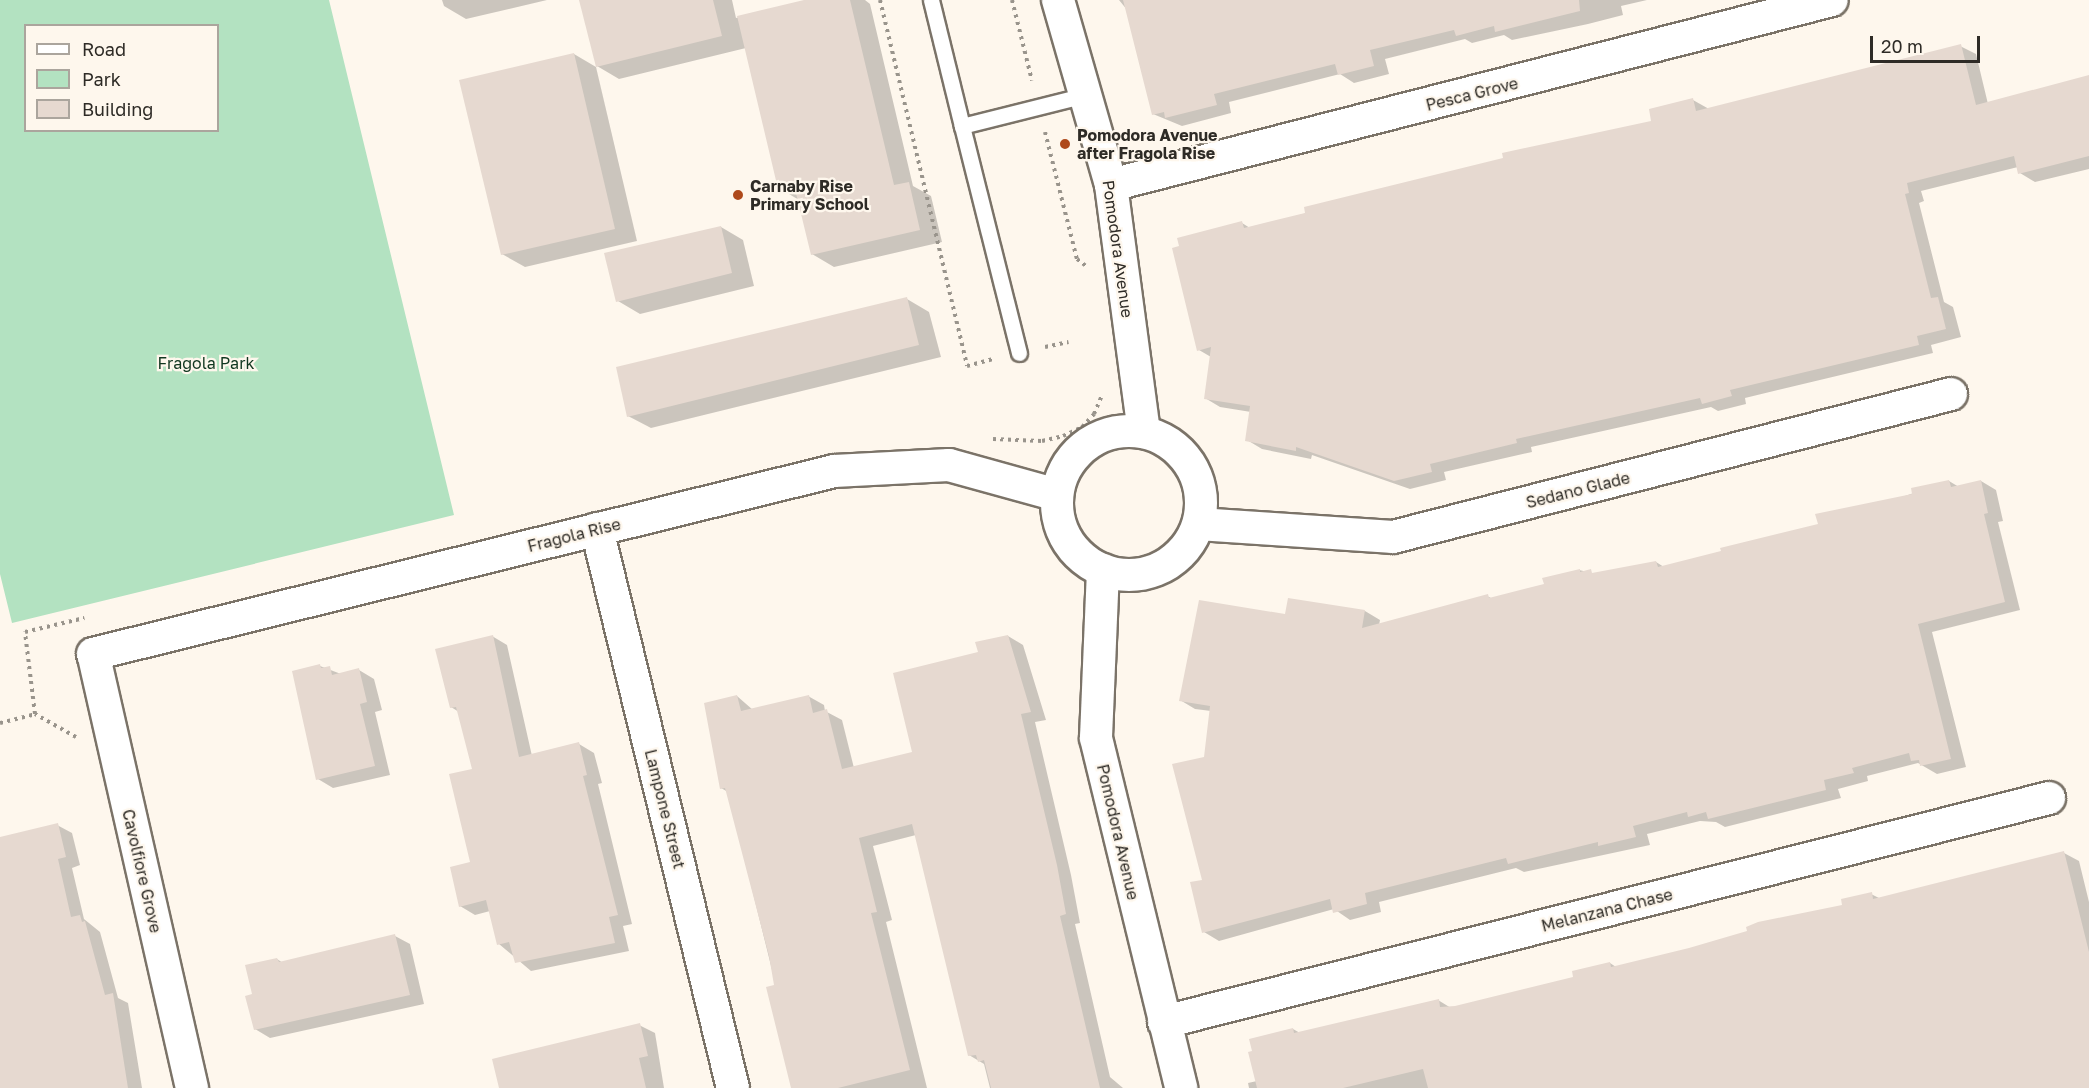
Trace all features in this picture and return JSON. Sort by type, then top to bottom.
[{"type":"street","name":"Pomodora Avenue","points":[[1058,0],[1111,185],[1144,432]]},
{"type":"street","name":"Pesca Grove","points":[[1111,185],[1832,0]]},
{"type":"street","name":"Sedano Glade","points":[[1199,524],[1393,537],[1951,394]]},
{"type":"street","points":[[1120,431],[1144,432],[1167,441],[1185,456],[1197,476],[1202,500],[1199,524],[1188,545],[1172,562],[1150,572],[1126,575],[1103,570],[1083,559],[1068,541],[1058,519],[1057,495],[1064,472],[1078,452],[1097,439],[1120,431]]},
{"type":"street","name":"Fragola Rise","points":[[93,654],[834,471],[949,465],[1057,495]]},
{"type":"street","name":"Lampone Street","points":[[597,529],[733,1088]]},
{"type":"street","name":"Pomodora Avenue","points":[[1103,570],[1096,738],[1181,1088]]},
{"type":"street","name":"Cavolfiore Grove","points":[[93,654],[192,1088]]},
{"type":"street","name":"Melanzana Chase","points":[[1164,1022],[2049,798]]},
{"type":"lane","points":[[931,0],[1019,353]]},
{"type":"lane","points":[[962,126],[1085,95]]},
{"type":"path","points":[[880,0],[967,366],[1068,342]]},
{"type":"path","points":[[0,723],[35,714]]},
{"type":"green space","name":"Fragola Park","points":[[0,0],[329,0],[454,515],[12,623],[0,574]]},
{"type":"building","points":[[579,0],[713,0],[722,36],[596,67]]},
{"type":"building","points":[[804,0],[850,0],[894,185],[909,182],[920,230],[811,255],[794,185],[778,189],[737,16]]},
{"type":"building","points":[[1123,0],[1579,0],[1580,11],[1495,32],[1494,26],[1456,36],[1454,30],[1370,50],[1374,66],[1338,75],[1335,64],[1214,94],[1217,105],[1165,118],[1164,112],[1152,115]]},
{"type":"building","points":[[1961,44],[1976,105],[2089,75],[2089,156],[2018,174],[2014,156],[1907,183],[1909,193],[1905,194],[1931,298],[1938,297],[1946,329],[1917,336],[1919,345],[1730,390],[1732,396],[1702,404],[1700,398],[1516,439],[1517,443],[1430,464],[1432,472],[1394,481],[1296,447],[1296,451],[1245,441],[1250,406],[1204,399],[1211,347],[1197,351],[1172,248],[1179,246],[1177,238],[1242,221],[1244,228],[1305,213],[1304,207],[1503,158],[1502,153],[1651,121],[1649,109],[1693,98],[1696,111]]},
{"type":"building","points":[[574,53],[615,229],[501,255],[459,80]]},
{"type":"building","points":[[721,226],[732,273],[616,302],[604,253]]},
{"type":"building","points":[[907,297],[919,345],[627,417],[616,367]]},
{"type":"building","points":[[1949,480],[1951,487],[1981,480],[1988,513],[1984,514],[2005,602],[1918,624],[1951,759],[1920,766],[1919,760],[1911,761],[1909,753],[1852,768],[1854,773],[1824,780],[1826,790],[1708,819],[1706,812],[1688,817],[1687,812],[1633,826],[1636,837],[1598,846],[1598,842],[1508,864],[1506,858],[1365,893],[1367,904],[1333,913],[1330,899],[1202,933],[1190,882],[1202,880],[1172,764],[1204,757],[1210,706],[1179,701],[1199,600],[1285,614],[1288,598],[1365,610],[1362,628],[1488,594],[1489,598],[1544,584],[1542,578],[1580,569],[1580,572],[1591,569],[1592,573],[1656,561],[1658,567],[1721,551],[1720,548],[1818,524],[1815,514],[1912,494],[1911,488]]},
{"type":"building","points":[[493,635],[519,757],[579,742],[587,775],[583,776],[618,915],[609,917],[615,943],[515,963],[509,942],[497,945],[486,900],[459,907],[450,867],[470,862],[449,774],[472,769],[456,707],[450,708],[435,649]]},
{"type":"building","points":[[1008,635],[1031,712],[1021,714],[1057,865],[1066,914],[1060,916],[1100,1088],[991,1088],[984,1060],[978,1062],[976,1055],[968,1056],[912,824],[859,838],[877,912],[871,913],[910,1070],[838,1088],[791,1088],[766,987],[774,985],[769,956],[725,788],[720,789],[704,703],[737,695],[741,711],[809,695],[813,713],[827,709],[842,769],[912,752],[893,673],[978,652],[975,642]]},
{"type":"building","points":[[320,664],[321,668],[330,666],[332,675],[359,668],[367,702],[360,704],[375,766],[316,780],[292,671]]},
{"type":"building","points":[[58,823],[66,857],[58,859],[71,917],[80,915],[82,922],[85,921],[105,995],[113,993],[128,1088],[0,1088],[0,837]]},
{"type":"building","points":[[2064,851],[2089,952],[2089,1088],[1428,1088],[1423,1069],[1343,1088],[1257,1088],[1248,1052],[1252,1051],[1249,1039],[1293,1028],[1294,1033],[1439,999],[1440,1007],[1455,1006],[1573,977],[1572,971],[1610,962],[1611,967],[1689,948],[1747,931],[1746,927],[1758,922],[1842,905],[1841,899],[1872,892],[1873,899]]},
{"type":"building","points":[[395,934],[410,995],[254,1030],[245,996],[252,994],[245,965],[277,958],[279,962]]},
{"type":"building","points":[[640,1023],[648,1056],[639,1058],[646,1088],[499,1088],[492,1059]]},
{"type":"place","name":"Pomodora Avenue after Fragola Rise","points":[[1065,144]]},
{"type":"place","name":"Carnaby Rise Primary School","points":[[738,195]]}]
